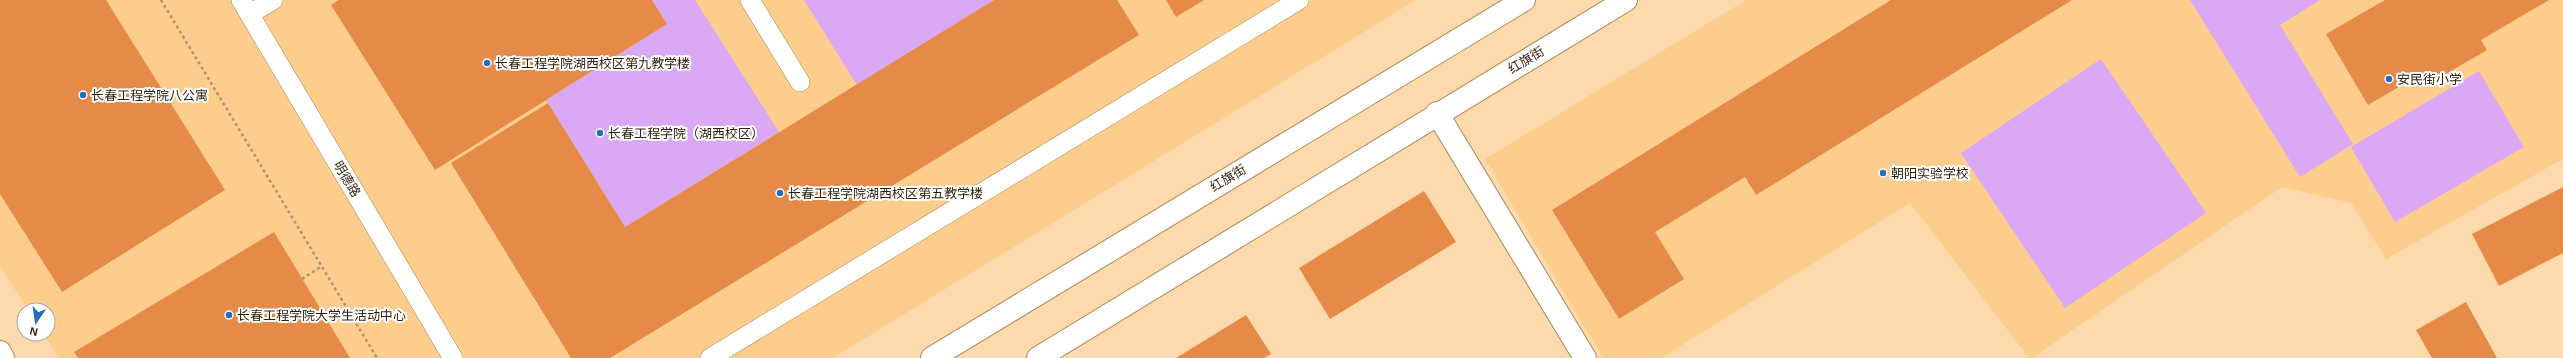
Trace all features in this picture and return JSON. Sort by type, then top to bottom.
[{"type":"street","name":"红旗街","points":[[932,358],[1524,0]]},
{"type":"street","name":"红旗街","points":[[1038,358],[1437,113],[1626,0]]},
{"type":"street","points":[[1437,113],[1585,358]]},
{"type":"street","points":[[0,352],[4,358]]},
{"type":"lane","points":[[245,7],[273,0]]},
{"type":"lane","points":[[750,0],[800,82]]},
{"type":"lane","points":[[710,358],[1299,0]]},
{"type":"lane","name":"明德路","points":[[245,7],[453,358]]},
{"type":"path","points":[[161,0],[377,358]]},
{"type":"path","points":[[302,279],[322,266]]},
{"type":"shaded area","name":"长春工程学院（湖西校区）","points":[[0,0],[1416,0],[833,358],[59,358],[48,342],[56,342],[56,302],[23,302],[0,266]]},
{"type":"shaded area","points":[[652,0],[695,0],[779,132],[625,227],[548,103],[545,101],[667,24]]},
{"type":"shaded area","points":[[804,0],[994,0],[857,85]]},
{"type":"shaded area","name":"朝阳实验学校","points":[[1746,0],[2563,0],[2563,159],[2386,259],[2351,203],[2282,187],[2032,358],[2029,358],[1910,203],[1661,358],[1603,358],[1485,159]]},
{"type":"shaded area","points":[[2190,0],[2320,0],[2280,25],[2353,144],[2300,177]]},
{"type":"shaded area","points":[[2101,59],[2206,213],[2065,308],[1961,153]]},
{"type":"shaded area","points":[[2479,71],[2524,147],[2395,222],[2351,147]]},
{"type":"building","name":"长春工程学院八公寓","points":[[0,0],[106,0],[225,190],[62,292],[0,194]]},
{"type":"building","name":"长春工程学院湖西校区第九教学楼","points":[[339,0],[652,0],[667,24],[435,170],[331,5]]},
{"type":"building","name":"长春工程学院湖西校区第五教学楼","points":[[994,0],[1117,0],[1139,35],[610,358],[571,358],[451,163],[548,103],[625,227]]},
{"type":"building","points":[[1166,0],[1204,0],[1176,17]]},
{"type":"building","points":[[1891,0],[2072,0],[1756,195],[1745,177],[1655,232],[1684,279],[1619,319],[1552,210]]},
{"type":"building","points":[[2385,0],[2549,0],[2481,40],[2487,50],[2427,85],[2421,74],[2368,105],[2326,34]]},
{"type":"building","points":[[2563,187],[2563,253],[2499,286],[2472,234]]},
{"type":"building","points":[[1424,191],[1456,242],[1330,319],[1299,268]]},
{"type":"building","name":"长春工程学院大学生活动中心","points":[[274,232],[350,358],[78,358],[74,352]]},
{"type":"building","points":[[2466,302],[2497,358],[2432,358],[2416,330]]},
{"type":"building","points":[[1246,315],[1271,354],[1264,358],[1176,358]]},
{"type":"place","name":"长春工程学院湖西校区第九教学楼","points":[[487,63]]},
{"type":"place","name":"安民街小学","points":[[2389,79]]},
{"type":"place","name":"长春工程学院八公寓","points":[[83,95]]},
{"type":"place","name":"长春工程学院（湖西校区）","points":[[600,133]]},
{"type":"place","name":"朝阳实验学校","points":[[1883,173]]},
{"type":"place","name":"长春工程学院湖西校区第五教学楼","points":[[780,193]]},
{"type":"place","name":"长春工程学院大学生活动中心","points":[[229,315]]}]
